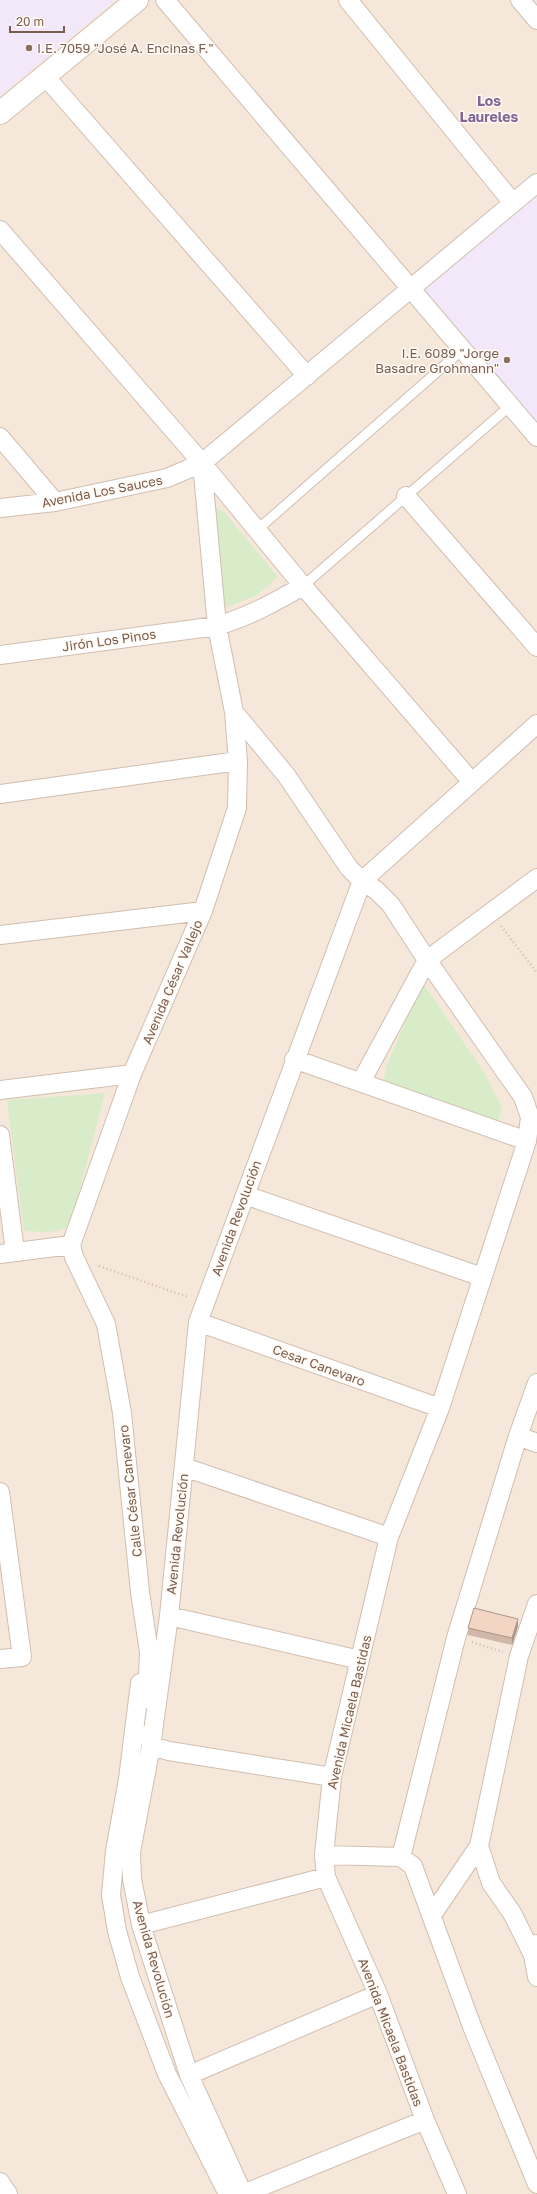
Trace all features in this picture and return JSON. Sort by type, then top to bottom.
[{"type":"street","points":[[0,113],[137,0]]},
{"type":"street","points":[[165,0],[411,288],[462,350],[537,436]]},
{"type":"street","points":[[348,0],[513,203]]},
{"type":"street","points":[[520,0],[537,20]]},
{"type":"street","points":[[44,76],[307,376]]},
{"type":"street","name":"Avenida Los Sauces","points":[[0,508],[55,502],[167,478],[202,463],[537,183]]},
{"type":"street","points":[[0,230],[202,463],[303,586],[471,781]]},
{"type":"street","points":[[0,437],[55,502]]},
{"type":"street","name":"Avenida César Vallejo","points":[[72,1251],[132,1074],[203,910],[237,808],[238,761],[234,712],[217,626],[202,463]]},
{"type":"street","points":[[406,496],[537,647]]},
{"type":"street","name":"Jirón Los Pinos","points":[[0,655],[217,626],[239,620],[303,586]]},
{"type":"street","name":"Avenida Micaela Bastidas","points":[[234,712],[286,775],[349,868],[362,881],[376,890],[391,905],[427,960],[523,1097],[530,1117],[527,1141],[440,1408],[389,1537],[332,1777],[324,1855],[326,1877],[378,1994],[425,2120],[457,2194]]},
{"type":"street","points":[[362,881],[471,781],[537,724]]},
{"type":"street","points":[[0,794],[238,761]]},
{"type":"street","points":[[361,1082],[427,960],[537,878]]},
{"type":"street","name":"Avenida Revolución","points":[[243,2194],[189,2075],[141,1925],[132,1879],[131,1852],[151,1746],[169,1616],[198,1322],[294,1059],[362,881]]},
{"type":"street","points":[[0,935],[203,910]]},
{"type":"street","points":[[294,1059],[527,1141]]},
{"type":"street","points":[[0,1090],[132,1074]]},
{"type":"street","points":[[0,1135],[7,1253],[72,1251]]},
{"type":"street","points":[[245,1195],[482,1277]]},
{"type":"street","name":"Calle César Canevaro","points":[[72,1251],[106,1324],[122,1413],[130,1501],[149,1652],[147,1713],[151,1746]]},
{"type":"street","name":"Cesar Canevaro","points":[[198,1322],[440,1408]]},
{"type":"street","points":[[401,1857],[456,1638],[518,1436],[537,1383]]},
{"type":"street","points":[[518,1436],[537,1443]]},
{"type":"street","points":[[184,1467],[389,1537]]},
{"type":"street","points":[[0,1492],[2,1526],[22,1657],[0,1659]]},
{"type":"street","points":[[432,1915],[479,1846],[519,1656],[537,1604]]},
{"type":"street","points":[[169,1616],[360,1660]]},
{"type":"street","points":[[146,1625],[128,1779],[115,1851],[111,1895],[117,1931],[130,1977],[167,2074],[228,2194]]},
{"type":"street","points":[[151,1746],[169,1751],[332,1777]]},
{"type":"street","points":[[479,1846],[491,1883],[512,1913],[532,1955],[537,1977]]},
{"type":"street","points":[[324,1855],[401,1857],[413,1866],[472,2029],[537,2184]]},
{"type":"street","points":[[141,1925],[326,1877]]},
{"type":"street","points":[[532,1955],[537,1935]]},
{"type":"street","points":[[189,2075],[378,1994]]},
{"type":"street","points":[[243,2194],[425,2120]]},
{"type":"street","points":[[0,2182],[8,2194]]},
{"type":"lane","points":[[257,530],[462,350]]},
{"type":"lane","points":[[303,586],[510,406]]},
{"type":"path","points":[[491,912],[537,973]]},
{"type":"path","points":[[72,1251],[204,1303]]},
{"type":"path","points":[[456,1638],[519,1656]]},
{"type":"shaded area","points":[[0,0],[537,0],[537,2194],[0,2194]]},
{"type":"shaded area","name":"I.E. 7059 \"José A. Encinas F.\"","points":[[0,0],[116,0],[0,96]]},
{"type":"shaded area","name":"I.E. 6089 \"Jorge Basadre Grohmann\"","points":[[537,195],[537,429],[419,290]]},
{"type":"green space","points":[[215,507],[225,513],[278,577],[257,595],[222,609],[212,513]]},
{"type":"green space","points":[[422,982],[484,1072],[502,1108],[498,1122],[383,1082],[387,1065]]},
{"type":"green space","points":[[105,1093],[71,1223],[61,1230],[49,1232],[24,1231],[7,1100]]},
{"type":"building","points":[[474,1608],[518,1619],[512,1638],[468,1628]]},
{"type":"place","name":"I.E. 7059 \"José A. Encinas F.\"","points":[[29,48]]},
{"type":"place","name":"I.E. 6089 \"Jorge Basadre Grohmann\"","points":[[507,360]]},
{"type":"district","name":"Los Laureles","points":[[489,110]]}]
